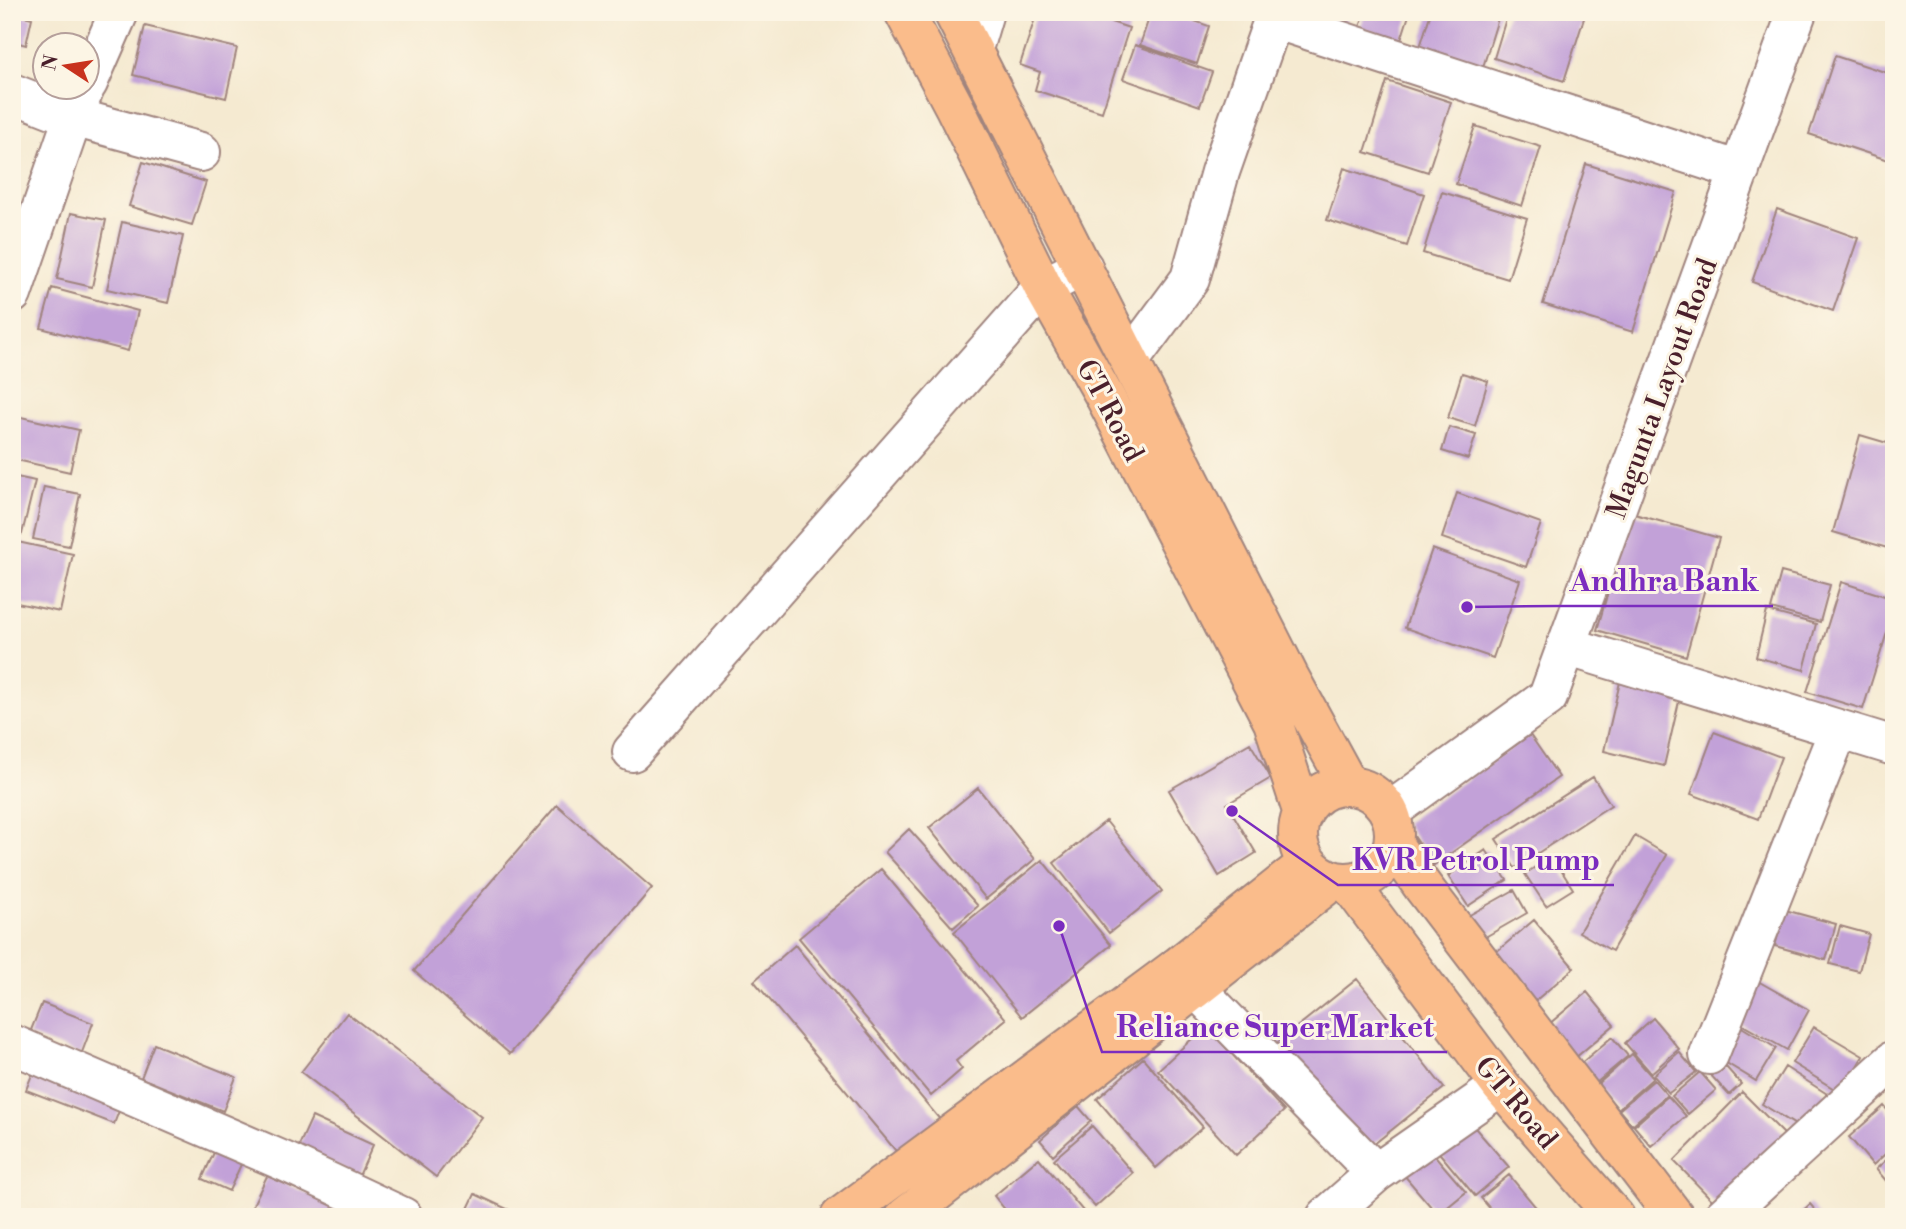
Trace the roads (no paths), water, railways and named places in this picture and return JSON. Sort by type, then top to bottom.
[{"type":"main road","name":"GT Road","points":[[904,12],[955,108],[1043,287],[1104,395],[1273,722],[1303,814]]},
{"type":"main road","points":[[953,12],[1289,676],[1349,786]]},
{"type":"main road","points":[[1391,828],[1387,858],[1377,871],[1364,879],[1330,875],[1301,852],[1299,839],[1303,814],[1311,802],[1322,793],[1335,787],[1349,786],[1365,790],[1379,799],[1391,828],[1423,887],[1675,1217]]},
{"type":"main road","name":"GT Road","points":[[1330,875],[1501,1086],[1615,1217]]},
{"type":"main road","points":[[840,1217],[1330,875]]},
{"type":"main road","points":[[905,1217],[1186,978]]},
{"type":"street","points":[[102,51],[119,12]]},
{"type":"street","points":[[972,49],[984,12]]},
{"type":"street","name":"Magunta Layout Road","points":[[1391,828],[1548,697],[1797,12]]},
{"type":"street","points":[[1130,360],[1190,279],[1220,172],[1275,16],[1740,171]]},
{"type":"street","points":[[12,93],[32,94]]},
{"type":"street","points":[[12,294],[80,102]]},
{"type":"street","points":[[95,102],[201,152]]},
{"type":"street","points":[[632,752],[1043,287],[1083,267]]},
{"type":"street","points":[[1566,646],[1894,746]]},
{"type":"street","points":[[1709,1055],[1838,731]]},
{"type":"street","points":[[1186,978],[1376,1173]]},
{"type":"street","points":[[12,1044],[288,1163],[403,1217]]},
{"type":"street","points":[[1723,1217],[1894,1060]]},
{"type":"street","points":[[1326,1217],[1376,1173],[1501,1086]]},
{"type":"place","name":"Andhra Bank","points":[[1467,607]]},
{"type":"place","name":"KVR Petrol Pump","points":[[1232,811]]},
{"type":"place","name":"Reliance SuperMarket","points":[[1059,926]]}]
